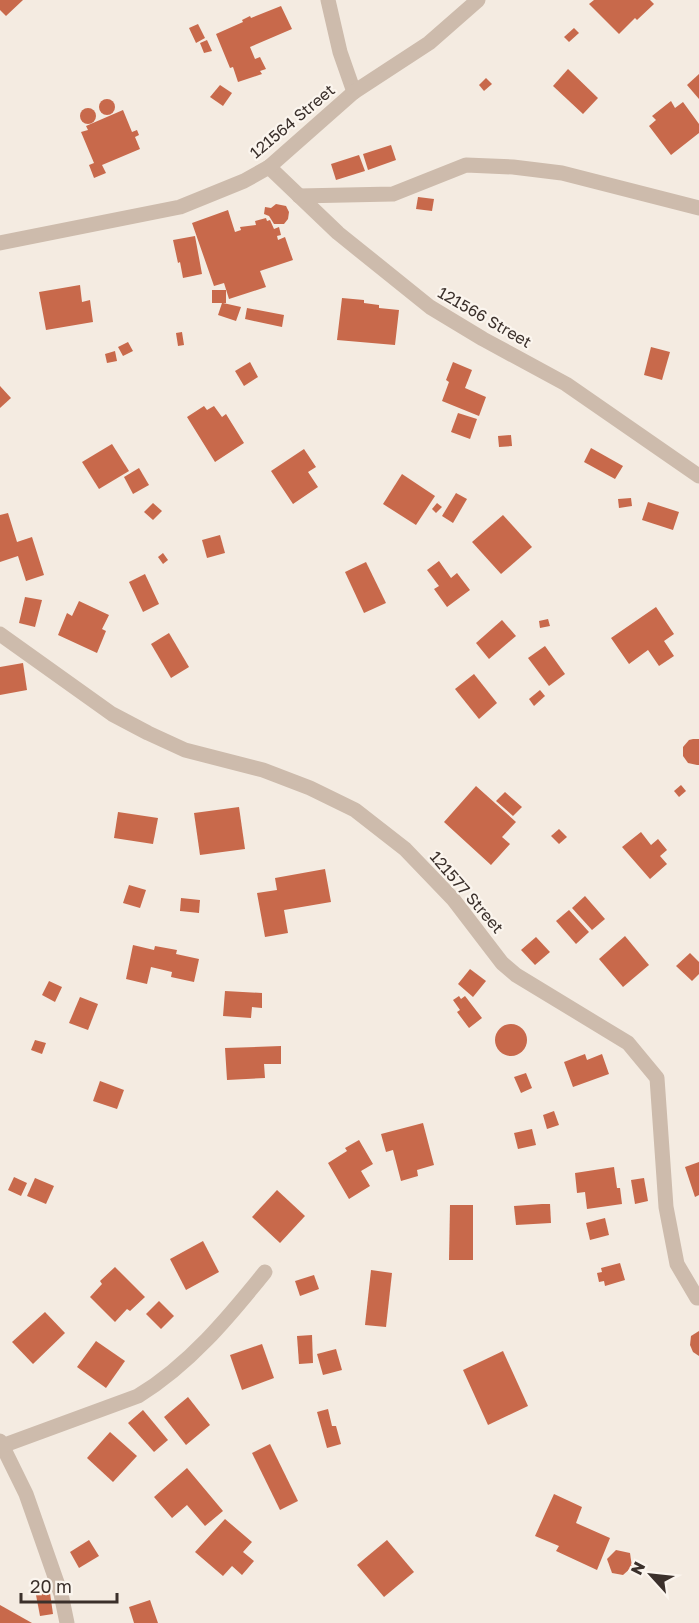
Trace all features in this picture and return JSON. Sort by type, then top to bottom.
[{"type":"street","points":[[328,0],[340,52],[354,92]]},
{"type":"street","name":"121564 Street","points":[[0,243],[180,207],[226,189],[269,167],[354,92],[429,44],[478,0]]},
{"type":"street","points":[[299,196],[393,194],[466,165],[513,167],[562,173],[699,208]]},
{"type":"street","name":"121566 Street","points":[[269,167],[338,233],[430,308],[567,384],[699,477]]},
{"type":"street","name":"121577 Street","points":[[0,634],[112,714],[148,733],[185,750],[263,770],[310,788],[355,810],[413,857],[453,899],[502,963],[516,975],[628,1043],[657,1078],[666,1207],[677,1264],[699,1298]]},
{"type":"street","points":[[67,1623],[61,1594],[26,1494],[1,1444],[130,1399],[156,1385],[231,1314],[265,1272]]},
{"type":"building","points":[[0,0],[23,0],[6,16],[0,10]]},
{"type":"building","points":[[594,0],[650,0],[654,4],[619,34],[589,4]]},
{"type":"building","points":[[281,6],[292,29],[250,47],[255,59],[260,57],[266,69],[260,71],[262,74],[238,82],[216,34],[243,22],[242,20],[250,16],[251,18]]},
{"type":"building","points":[[198,24],[205,38],[196,43],[189,28]]},
{"type":"building","points":[[574,28],[579,33],[569,42],[564,37]]},
{"type":"building","points":[[207,40],[212,51],[204,53],[200,43]]},
{"type":"building","points":[[568,69],[598,98],[583,114],[553,86]]},
{"type":"building","points":[[699,74],[699,99],[687,85]]},
{"type":"building","points":[[486,78],[492,84],[484,91],[479,85]]},
{"type":"building","points":[[220,85],[232,93],[223,106],[210,97]]},
{"type":"building","points":[[107,99],[113,101],[115,107],[113,113],[107,115],[101,113],[99,107],[101,101]]},
{"type":"building","points":[[671,101],[675,108],[683,102],[699,124],[699,133],[671,155],[649,126],[656,120],[652,116]]},
{"type":"building","points":[[88,108],[94,110],[96,116],[94,122],[88,124],[82,122],[80,116],[82,110]]},
{"type":"building","points":[[123,110],[132,132],[137,130],[139,135],[135,137],[140,149],[102,165],[106,173],[94,178],[89,165],[94,163],[81,132],[88,130],[86,126]]},
{"type":"building","points":[[391,145],[396,160],[368,170],[363,154]]},
{"type":"building","points":[[359,155],[365,171],[336,180],[331,164]]},
{"type":"building","points":[[418,197],[434,199],[432,211],[416,209]]},
{"type":"building","points":[[276,204],[286,206],[289,212],[284,224],[274,224],[269,216],[264,214],[265,207],[271,208]]},
{"type":"building","points":[[228,210],[235,232],[241,230],[240,227],[256,225],[255,221],[266,218],[267,221],[270,220],[274,229],[279,227],[281,235],[277,236],[278,240],[285,237],[293,260],[260,271],[266,287],[229,299],[224,283],[214,286],[192,223]]},
{"type":"building","points":[[195,236],[202,274],[183,278],[173,240]]},
{"type":"building","points":[[80,285],[82,302],[90,300],[93,322],[46,330],[39,292]]},
{"type":"building","points":[[212,290],[226,290],[226,303],[223,303],[241,307],[236,321],[218,315],[222,303],[212,303]]},
{"type":"building","points":[[342,298],[364,300],[364,303],[379,305],[379,308],[399,310],[395,345],[337,340]]},
{"type":"building","points":[[247,308],[284,315],[282,327],[245,319]]},
{"type":"building","points":[[182,332],[184,345],[178,346],[176,333]]},
{"type":"building","points":[[128,342],[133,351],[123,356],[118,347]]},
{"type":"building","points":[[651,347],[670,352],[662,380],[644,375]]},
{"type":"building","points":[[115,351],[117,361],[107,363],[105,354]]},
{"type":"building","points":[[250,362],[258,377],[244,386],[235,371]]},
{"type":"building","points":[[453,362],[472,370],[465,388],[486,397],[479,416],[442,401],[449,382],[446,380]]},
{"type":"building","points":[[0,386],[11,398],[0,408]]},
{"type":"building","points":[[204,406],[207,410],[214,406],[222,417],[226,414],[244,443],[215,462],[187,417]]},
{"type":"building","points":[[458,413],[477,419],[470,439],[451,432]]},
{"type":"building","points":[[511,435],[512,446],[499,447],[498,436]]},
{"type":"building","points":[[112,444],[129,471],[99,489],[82,462]]},
{"type":"building","points":[[591,448],[623,466],[615,479],[584,462]]},
{"type":"building","points":[[304,449],[316,467],[308,472],[318,487],[293,504],[271,471]]},
{"type":"building","points":[[139,468],[149,485],[133,494],[124,477]]},
{"type":"building","points":[[402,474],[435,496],[416,525],[383,504]]},
{"type":"building","points":[[456,493],[467,499],[453,523],[442,516]]},
{"type":"building","points":[[631,498],[632,506],[619,508],[618,499]]},
{"type":"building","points":[[648,502],[679,512],[673,530],[642,520]]},
{"type":"building","points":[[153,503],[162,511],[153,520],[144,512]]},
{"type":"building","points":[[437,503],[442,507],[436,513],[432,509]]},
{"type":"building","points":[[8,513],[17,542],[32,537],[44,575],[26,581],[18,556],[0,562],[0,515]]},
{"type":"building","points":[[503,515],[532,547],[501,574],[472,542]]},
{"type":"building","points":[[220,535],[225,553],[207,558],[202,540]]},
{"type":"building","points":[[163,553],[168,560],[163,564],[158,557]]},
{"type":"building","points":[[439,561],[451,578],[457,573],[470,590],[447,607],[434,589],[439,586],[427,570]]},
{"type":"building","points":[[366,562],[386,603],[364,613],[345,572]]},
{"type":"building","points":[[145,574],[159,604],[143,612],[129,582]]},
{"type":"building","points":[[25,597],[42,600],[35,627],[19,623]]},
{"type":"building","points":[[79,601],[109,615],[102,629],[106,631],[97,653],[58,635],[67,613],[72,616]]},
{"type":"building","points":[[656,607],[674,634],[664,641],[674,656],[659,666],[648,650],[629,664],[611,638]]},
{"type":"building","points":[[548,619],[550,626],[540,628],[539,621]]},
{"type":"building","points":[[502,620],[516,636],[489,659],[476,643]]},
{"type":"building","points":[[169,633],[189,667],[171,678],[151,644]]},
{"type":"building","points":[[545,646],[565,674],[549,686],[528,658]]},
{"type":"building","points":[[23,663],[27,690],[0,695],[0,667]]},
{"type":"building","points":[[474,674],[497,703],[479,719],[455,689]]},
{"type":"building","points":[[540,690],[545,696],[534,706],[529,699]]},
{"type":"building","points":[[693,739],[699,739],[699,765],[688,763],[683,756],[683,747]]},
{"type":"building","points":[[681,785],[686,791],[679,797],[674,791]]},
{"type":"building","points":[[476,786],[516,822],[502,837],[510,844],[491,865],[444,822]]},
{"type":"building","points":[[505,792],[522,807],[513,816],[496,801]]},
{"type":"building","points":[[239,807],[245,849],[200,855],[194,813]]},
{"type":"building","points":[[118,812],[158,818],[153,844],[114,838]]},
{"type":"building","points":[[559,829],[567,837],[559,844],[551,836]]},
{"type":"building","points":[[641,832],[651,845],[658,839],[667,850],[660,856],[667,864],[650,879],[622,847]]},
{"type":"building","points":[[325,869],[331,902],[284,910],[288,933],[265,937],[257,893],[277,890],[275,878]]},
{"type":"building","points":[[129,885],[146,890],[140,908],[123,903]]},
{"type":"building","points":[[585,896],[605,919],[592,930],[572,908]]},
{"type":"building","points":[[181,898],[200,900],[199,913],[180,911]]},
{"type":"building","points":[[569,910],[589,932],[576,944],[556,921]]},
{"type":"building","points":[[625,936],[649,965],[623,987],[599,959]]},
{"type":"building","points":[[536,937],[550,952],[535,965],[521,950]]},
{"type":"building","points":[[133,945],[154,950],[155,946],[177,950],[176,954],[199,959],[194,982],[171,977],[172,972],[151,967],[147,984],[126,979]]},
{"type":"building","points":[[690,953],[699,962],[699,974],[692,981],[676,966]]},
{"type":"building","points":[[470,969],[486,981],[473,997],[458,984]]},
{"type":"building","points":[[49,981],[62,987],[55,1002],[42,995]]},
{"type":"building","points":[[225,991],[262,993],[262,1008],[252,1007],[251,1018],[223,1016]]},
{"type":"building","points":[[459,996],[461,999],[465,996],[482,1018],[469,1028],[457,1012],[460,1010],[453,1000]]},
{"type":"building","points":[[80,997],[98,1004],[88,1030],[69,1023]]},
{"type":"building","points":[[511,1024],[522,1029],[527,1040],[522,1051],[511,1056],[500,1051],[495,1040],[500,1029]]},
{"type":"building","points":[[35,1040],[46,1043],[42,1054],[31,1050]]},
{"type":"building","points":[[281,1046],[281,1064],[264,1064],[265,1078],[227,1080],[225,1048]]},
{"type":"building","points":[[585,1054],[587,1060],[602,1054],[609,1074],[573,1087],[564,1062]]},
{"type":"building","points":[[526,1073],[532,1088],[521,1093],[514,1077]]},
{"type":"building","points":[[100,1081],[124,1090],[117,1109],[93,1101]]},
{"type":"building","points":[[554,1111],[559,1125],[547,1129],[543,1115]]},
{"type":"building","points":[[423,1123],[434,1165],[417,1170],[418,1176],[401,1181],[393,1150],[386,1152],[381,1134]]},
{"type":"building","points":[[532,1129],[536,1145],[518,1149],[514,1133]]},
{"type":"building","points":[[359,1140],[373,1164],[361,1171],[370,1186],[349,1199],[328,1163],[347,1151],[345,1148]]},
{"type":"building","points":[[699,1162],[699,1195],[695,1197],[685,1167]]},
{"type":"building","points":[[614,1167],[622,1204],[587,1209],[585,1192],[577,1193],[575,1173]]},
{"type":"building","points":[[14,1177],[27,1183],[21,1196],[8,1190]]},
{"type":"building","points":[[35,1178],[54,1186],[46,1204],[27,1196]]},
{"type":"building","points":[[644,1178],[648,1201],[635,1204],[631,1180]]},
{"type":"building","points":[[277,1190],[305,1216],[280,1243],[252,1217]]},
{"type":"building","points":[[550,1204],[551,1223],[516,1225],[514,1206]]},
{"type":"building","points":[[450,1205],[473,1205],[473,1260],[449,1260]]},
{"type":"building","points":[[605,1218],[609,1235],[590,1240],[586,1223]]},
{"type":"building","points":[[203,1241],[219,1272],[186,1290],[170,1259]]},
{"type":"building","points":[[620,1263],[625,1280],[605,1286],[604,1281],[599,1282],[597,1273],[602,1272],[601,1268]]},
{"type":"building","points":[[115,1267],[145,1297],[130,1311],[127,1309],[115,1322],[90,1297],[102,1284],[100,1281]]},
{"type":"building","points":[[371,1270],[392,1273],[386,1327],[365,1325]]},
{"type":"building","points":[[314,1275],[319,1289],[300,1296],[295,1281]]},
{"type":"building","points":[[159,1301],[174,1316],[161,1329],[146,1314]]},
{"type":"building","points":[[45,1312],[65,1333],[33,1364],[12,1342]]},
{"type":"building","points":[[699,1331],[699,1356],[693,1352],[690,1345],[691,1336]]},
{"type":"building","points":[[312,1335],[313,1363],[299,1364],[297,1336]]},
{"type":"building","points":[[96,1341],[125,1361],[106,1388],[77,1367]]},
{"type":"building","points":[[262,1344],[274,1378],[242,1390],[230,1355]]},
{"type":"building","points":[[336,1349],[342,1370],[323,1375],[317,1354]]},
{"type":"building","points":[[503,1351],[528,1406],[488,1425],[463,1370]]},
{"type":"building","points":[[188,1397],[210,1425],[186,1445],[164,1417]]},
{"type":"building","points":[[328,1409],[332,1426],[336,1426],[341,1444],[327,1448],[317,1412]]},
{"type":"building","points":[[143,1410],[168,1440],[154,1452],[128,1423]]},
{"type":"building","points":[[110,1432],[137,1456],[113,1482],[87,1458]]},
{"type":"building","points":[[270,1444],[298,1501],[280,1510],[252,1453]]},
{"type":"building","points":[[187,1468],[223,1511],[205,1526],[187,1505],[172,1518],[154,1497]]},
{"type":"building","points":[[554,1494],[582,1507],[576,1523],[610,1538],[597,1570],[556,1551],[559,1546],[535,1536]]},
{"type":"building","points":[[225,1519],[252,1542],[243,1552],[254,1561],[242,1575],[232,1566],[223,1576],[195,1552]]},
{"type":"building","points":[[89,1540],[99,1556],[79,1568],[70,1552]]},
{"type":"building","points":[[387,1540],[414,1572],[384,1597],[357,1565]]},
{"type":"building","points":[[616,1550],[630,1553],[632,1567],[623,1575],[612,1573],[607,1559]]},
{"type":"building","points":[[50,1593],[53,1614],[40,1616],[36,1595]]},
{"type":"building","points":[[150,1600],[158,1623],[134,1623],[129,1607]]},
{"type":"building","points":[[0,1605],[32,1623],[0,1623]]}]
